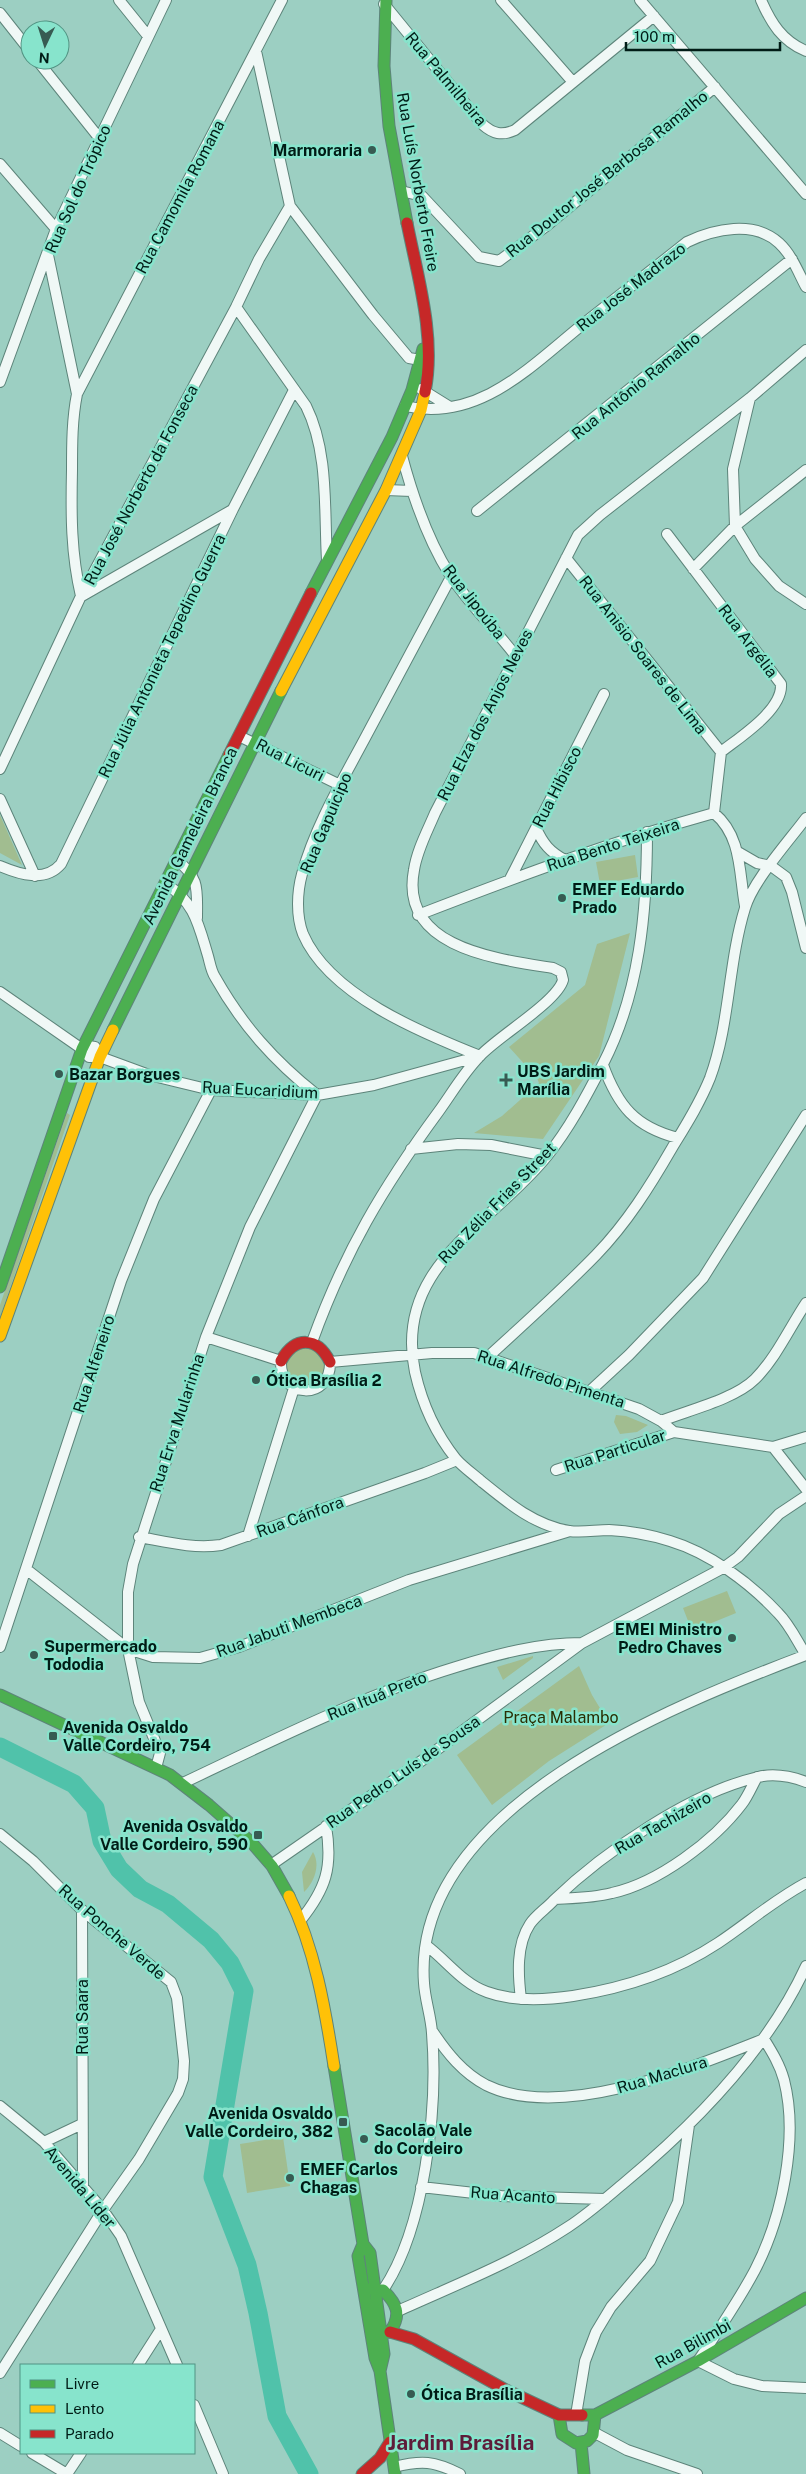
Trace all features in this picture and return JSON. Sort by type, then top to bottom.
[{"type":"main road","name":"Rua Luís Norberto Freire","points":[[384,2],[386,99],[424,311],[426,338],[424,361]]},
{"type":"main road","name":"Avenida Gameleira Branca","points":[[0,1287],[82,1049],[326,560],[406,406],[424,361]]},
{"type":"main road","name":"Avenida Gameleira Branca","points":[[0,1336],[100,1056],[255,741],[402,456],[421,410],[425,393],[424,361]]},
{"type":"main road","points":[[317,580],[333,589]]},
{"type":"main road","points":[[282,1361],[289,1347],[304,1341],[312,1342],[324,1349],[330,1362]]},
{"type":"main road","points":[[0,1695],[156,1768],[183,1783],[235,1828],[271,1866],[300,1921],[319,1981],[325,2008],[362,2244],[358,2256],[374,2289],[386,2332],[380,2371]]},
{"type":"main road","points":[[374,2289],[368,2314],[375,2358],[380,2371],[394,2471]]},
{"type":"main road","points":[[374,2289],[390,2295],[397,2316],[414,2339]]},
{"type":"main road","name":"Rua Bilimbi","points":[[595,2415],[698,2361],[806,2298]]},
{"type":"main road","points":[[368,2314],[372,2318],[375,2330],[414,2339],[506,2390],[559,2415],[595,2415],[597,2426],[595,2433],[589,2440],[581,2443],[570,2442],[562,2434],[559,2415]]},
{"type":"main road","points":[[386,2332],[397,2316]]},
{"type":"main road","points":[[362,2474],[380,2458],[390,2442]]},
{"type":"main road","points":[[581,2443],[584,2474]]},
{"type":"street","points":[[119,0],[148,36]]},
{"type":"street","name":"Rua Sol do Trópico","points":[[0,382],[56,229],[166,0]]},
{"type":"street","name":"Rua Camomila Romana","points":[[77,394],[282,0]]},
{"type":"street","points":[[501,0],[572,81]]},
{"type":"street","points":[[640,0],[806,194]]},
{"type":"street","points":[[761,0],[775,28],[786,40],[806,51]]},
{"type":"street","name":"Rua Palmilheira","points":[[384,2],[482,124],[496,134],[516,130],[572,81],[654,16]]},
{"type":"street","points":[[0,13],[20,38]]},
{"type":"street","points":[[385,36],[389,29],[402,26]]},
{"type":"street","points":[[256,51],[290,206],[385,330],[409,358],[424,361]]},
{"type":"street","points":[[45,70],[100,139]]},
{"type":"street","name":"Rua Doutor José Barbosa Ramalho","points":[[401,191],[422,196],[470,250],[479,257],[499,261],[545,227],[715,87]]},
{"type":"street","points":[[0,164],[56,229]]},
{"type":"street","name":"Rua José Norberto da Fonseca","points":[[0,769],[81,596],[236,307],[259,259],[290,206]]},
{"type":"street","name":"Rua José Madrazo","points":[[406,406],[421,410],[450,407],[473,401],[502,389],[519,378],[563,340],[687,242],[707,233],[725,229],[746,230],[764,234],[778,242],[792,259],[806,286]]},
{"type":"street","points":[[48,255],[77,394],[73,424],[70,525],[75,572],[81,596],[233,509]]},
{"type":"street","name":"Rua Antônio Ramalho","points":[[478,511],[792,259]]},
{"type":"street","points":[[236,307],[313,419],[319,440],[323,475],[326,560]]},
{"type":"street","name":"Rua Elza dos Anjos Neves","points":[[418,915],[412,887],[419,849],[578,535],[600,515],[750,398],[806,350]]},
{"type":"street","points":[[414,383],[425,393],[450,407]]},
{"type":"street","name":"Rua Júlia Antonieta Tepedino Guerra","points":[[35,876],[50,874],[61,864],[233,509],[294,390]]},
{"type":"street","points":[[750,398],[733,469],[735,526],[755,559],[779,586],[803,599]]},
{"type":"street","name":"Rua Jipoúba","points":[[402,456],[425,526],[451,576],[516,656]]},
{"type":"street","points":[[693,569],[735,526],[806,470]]},
{"type":"street","points":[[386,490],[412,491]]},
{"type":"street","name":"Rua Argélia","points":[[667,534],[781,684],[780,695],[774,706],[720,752]]},
{"type":"street","name":"Rua Anisio Soares de Lima","points":[[566,558],[720,752]]},
{"type":"street","name":"Rua Gapuicipo","points":[[451,576],[340,785],[312,846],[302,875],[299,917],[304,934],[315,954],[351,990],[396,1019],[480,1056]]},
{"type":"street","name":"Rua Hibisco","points":[[510,879],[604,694]]},
{"type":"street","name":"Rua Licuri","points":[[239,736],[255,741],[340,785]]},
{"type":"street","points":[[489,1356],[596,1255],[642,1198],[694,1112],[710,1078],[719,1045],[730,975],[745,906],[738,852],[729,829],[714,813],[720,752]]},
{"type":"street","points":[[0,799],[35,876]]},
{"type":"street","name":"Rua Bento Teixeira","points":[[418,915],[565,860],[647,832],[714,813]]},
{"type":"street","points":[[745,906],[806,818]]},
{"type":"street","points":[[536,828],[543,843],[552,852],[565,860]]},
{"type":"street","name":"Rua Zélia Frias Street","points":[[647,832],[646,895],[636,967],[620,1028],[603,1065],[547,1156],[443,1258],[426,1284],[417,1305],[413,1331],[413,1356],[419,1386],[432,1421],[457,1460],[514,1508],[535,1520],[570,1531],[611,1530],[643,1534],[672,1541],[705,1556],[723,1568],[779,1614],[806,1655]]},
{"type":"street","points":[[738,852],[757,863],[771,866],[786,877],[806,948]]},
{"type":"street","points":[[176,859],[191,871],[197,888],[197,918]]},
{"type":"street","points":[[0,866],[13,872],[35,876]]},
{"type":"street","points":[[165,883],[181,893],[197,918],[214,975],[236,1012],[281,1065],[317,1095]]},
{"type":"street","points":[[312,1342],[337,1279],[362,1226],[411,1149],[480,1056],[553,995],[562,984],[561,972],[553,968],[464,949],[433,931],[418,915]]},
{"type":"street","points":[[0,993],[82,1049]]},
{"type":"street","name":"Rua Eucaridium","points":[[82,1049],[88,1046],[95,1047],[100,1056],[149,1075],[211,1090],[317,1095],[374,1085],[480,1056]]},
{"type":"street","points":[[603,1065],[614,1093],[626,1110],[643,1125],[657,1133],[678,1138]]},
{"type":"street","name":"Rua Alfeneiro","points":[[0,1647],[121,1282],[154,1199],[211,1090]]},
{"type":"street","name":"Rua Erva Mularinha","points":[[156,1768],[160,1753],[139,1702],[128,1649],[126,1620],[128,1592],[140,1537],[206,1337],[250,1227],[317,1095]]},
{"type":"street","points":[[588,1392],[629,1356],[703,1278],[806,1115]]},
{"type":"street","points":[[411,1149],[458,1144],[491,1145],[547,1156]]},
{"type":"street","points":[[662,1421],[726,1396],[754,1380],[766,1366],[806,1302]]},
{"type":"street","points":[[206,1337],[282,1361],[283,1376],[294,1388],[310,1390],[317,1388],[328,1376],[330,1362]]},
{"type":"street","name":"Rua Alfredo Pimenta","points":[[330,1362],[452,1352],[489,1356],[639,1409],[662,1421],[674,1432]]},
{"type":"street","points":[[248,1536],[294,1388]]},
{"type":"street","points":[[674,1432],[773,1448],[806,1437]]},
{"type":"street","name":"Rua Particular","points":[[556,1470],[674,1432]]},
{"type":"street","points":[[773,1448],[806,1488]]},
{"type":"street","name":"Rua Cánfora","points":[[140,1537],[205,1547],[221,1545],[426,1473],[457,1460]]},
{"type":"street","name":"Rua Pedro Luís de Sousa","points":[[271,1866],[427,1756],[582,1643],[723,1568],[738,1557],[779,1514],[806,1496]]},
{"type":"street","name":"Rua Jabuti Membeca","points":[[26,1570],[128,1649],[153,1656],[200,1658],[227,1651],[409,1580],[570,1531]]},
{"type":"street","name":"Rua Ituá Preto","points":[[183,1783],[348,1705],[413,1680],[531,1645],[582,1643]]},
{"type":"street","points":[[374,2289],[399,2264],[421,2187],[430,2126],[434,2078],[432,2031],[424,1981],[427,1946],[440,1901],[466,1854],[490,1829],[538,1790],[588,1755],[668,1712],[806,1655]]},
{"type":"street","name":"Rua Tachizeiro","points":[[521,1999],[519,1971],[525,1934],[531,1923],[556,1899],[622,1843],[717,1791],[757,1777],[785,1776],[806,1782]]},
{"type":"street","points":[[556,1899],[585,1898],[614,1893],[657,1874],[707,1841],[743,1803],[757,1777]]},
{"type":"street","points":[[300,1921],[320,1895],[327,1874],[330,1846],[326,1826]]},
{"type":"street","name":"Rua Ponche Verde","points":[[0,1834],[33,1862],[82,1910],[171,1982],[177,1998],[184,2061],[183,2079],[178,2093],[139,2159],[103,2210],[0,2373]]},
{"type":"street","points":[[427,1946],[468,1982],[485,1992],[521,1999],[557,1998],[597,1992],[633,1984],[670,1969],[716,1944],[782,1896],[806,1883]]},
{"type":"street","name":"Rua Saara","points":[[82,1910],[83,2187]]},
{"type":"street","points":[[397,2316],[535,2246],[568,2226],[604,2199],[688,2125],[764,2039],[792,1996],[806,1966]]},
{"type":"street","name":"Rua Maclura","points":[[432,2031],[461,2068],[485,2084],[507,2094],[531,2097],[588,2093],[635,2085],[712,2060],[764,2039]]},
{"type":"street","points":[[764,2039],[778,2062],[784,2080],[787,2101],[789,2133],[784,2184],[769,2237],[756,2269],[737,2302],[698,2361],[734,2379],[762,2386],[806,2388]]},
{"type":"street","name":"Avenida Líder","points":[[0,2106],[44,2142],[103,2210],[121,2236],[177,2364]]},
{"type":"street","points":[[44,2142],[82,2124]]},
{"type":"street","points":[[576,2416],[584,2361],[596,2332],[611,2307],[650,2261],[678,2202],[688,2125]]},
{"type":"street","name":"Rua Acanto","points":[[421,2187],[501,2196],[604,2199]]},
{"type":"street","points":[[139,2364],[161,2329]]},
{"type":"street","points":[[195,2407],[223,2474]]},
{"type":"street","points":[[0,2433],[20,2445]]},
{"type":"street","points":[[595,2433],[627,2450],[697,2474]]},
{"type":"street","points":[[34,2454],[67,2474],[80,2454]]},
{"type":"street","points":[[394,2471],[428,2462],[443,2465],[460,2474]]},
{"type":"green space","points":[[0,815],[22,865],[0,853]]},
{"type":"green space","points":[[635,855],[638,877],[600,884],[596,862]]},
{"type":"green space","points":[[630,933],[599,1056],[543,1139],[474,1133],[502,1116],[539,1083],[537,1078],[509,1047],[585,985],[597,944]]},
{"type":"green space","points":[[67,1113],[70,1115],[0,1317],[0,1305]]},
{"type":"green space","points":[[298,1347],[316,1348],[326,1369],[315,1383],[308,1386],[296,1384],[287,1371],[285,1361]]},
{"type":"green space","points":[[616,1415],[626,1416],[648,1425],[637,1432],[620,1434],[614,1422]]},
{"type":"green space","points":[[727,1591],[736,1613],[692,1631],[683,1608]]},
{"type":"green space","points":[[533,1656],[533,1658],[503,1680],[497,1667]]},
{"type":"green space","name":"Praça Malambo","points":[[579,1666],[592,1695],[609,1723],[549,1761],[492,1805],[457,1755]]},
{"type":"green space","points":[[313,1852],[316,1862],[315,1874],[311,1884],[304,1892],[302,1872]]},
{"type":"green space","points":[[283,2137],[290,2186],[247,2193],[240,2144]]},
{"type":"waterway","points":[[0,1747],[74,1784],[95,1808],[102,1841],[119,1869],[140,1889],[168,1904],[211,1940],[230,1963],[244,1991],[213,2177],[247,2265],[277,2416],[309,2474]]},
{"type":"traffic: fast","points":[[386,0],[384,66],[389,126],[407,223]]},
{"type":"traffic: fast","points":[[311,593],[392,437],[412,390],[423,349]]},
{"type":"traffic: fast","points":[[113,1030],[281,691]]},
{"type":"traffic: fast","points":[[0,1287],[82,1049],[229,755]]},
{"type":"traffic: fast","points":[[0,1695],[170,1775],[209,1805],[252,1843],[272,1866],[289,1896]]},
{"type":"traffic: fast","points":[[334,2066],[363,2244],[370,2253],[384,2354],[380,2371]]},
{"type":"traffic: fast","points":[[363,2244],[358,2256],[375,2358],[380,2371],[395,2474]]},
{"type":"traffic: fast","points":[[368,2289],[383,2290],[395,2305],[397,2314],[394,2326],[390,2332],[382,2333]]},
{"type":"traffic: fast","points":[[582,2415],[595,2415],[698,2361],[806,2298]]},
{"type":"traffic: fast","points":[[559,2415],[562,2434],[576,2443],[587,2441],[593,2435],[595,2415]]},
{"type":"traffic: fast","points":[[581,2443],[584,2474]]},
{"type":"traffic: slow","points":[[281,691],[386,490],[421,410],[425,392]]},
{"type":"traffic: slow","points":[[0,1336],[100,1057],[113,1030]]},
{"type":"traffic: slow","points":[[289,1896],[306,1937],[318,1979],[334,2066]]},
{"type":"traffic: jam","points":[[407,223],[427,329],[428,371],[425,392]]},
{"type":"traffic: jam","points":[[229,755],[311,593]]},
{"type":"traffic: jam","points":[[281,1361],[293,1347],[299,1343],[306,1342],[319,1347],[330,1362]]},
{"type":"traffic: jam","points":[[390,2332],[414,2339],[506,2390],[559,2415],[582,2415]]},
{"type":"traffic: jam","points":[[362,2474],[380,2458],[390,2442]]},
{"type":"place","name":"Marmoraria","points":[[372,150]]},
{"type":"place","name":"EMEF Eduardo Prado","points":[[562,898]]},
{"type":"place","name":"Bazar Borgues","points":[[59,1074]]},
{"type":"place","name":"UBS Jardim Marília","points":[[506,1080]]},
{"type":"place","name":"Ótica Brasília 2","points":[[256,1380]]},
{"type":"place","name":"EMEI Ministro Pedro Chaves","points":[[732,1638]]},
{"type":"place","name":"Supermercado Tododia","points":[[34,1655]]},
{"type":"place","name":"Avenida Osvaldo Valle Cordeiro, 754","points":[[53,1736]]},
{"type":"place","name":"Avenida Osvaldo Valle Cordeiro, 590","points":[[258,1835]]},
{"type":"place","name":"Avenida Osvaldo Valle Cordeiro, 382","points":[[343,2122]]},
{"type":"place","name":"Sacolão Vale do Cordeiro","points":[[364,2139]]},
{"type":"place","name":"EMEF Carlos Chagas","points":[[290,2178]]},
{"type":"place","name":"Ótica Brasília","points":[[411,2394]]},
{"type":"district","name":"Jardim Brasília","points":[[461,2442]]}]
